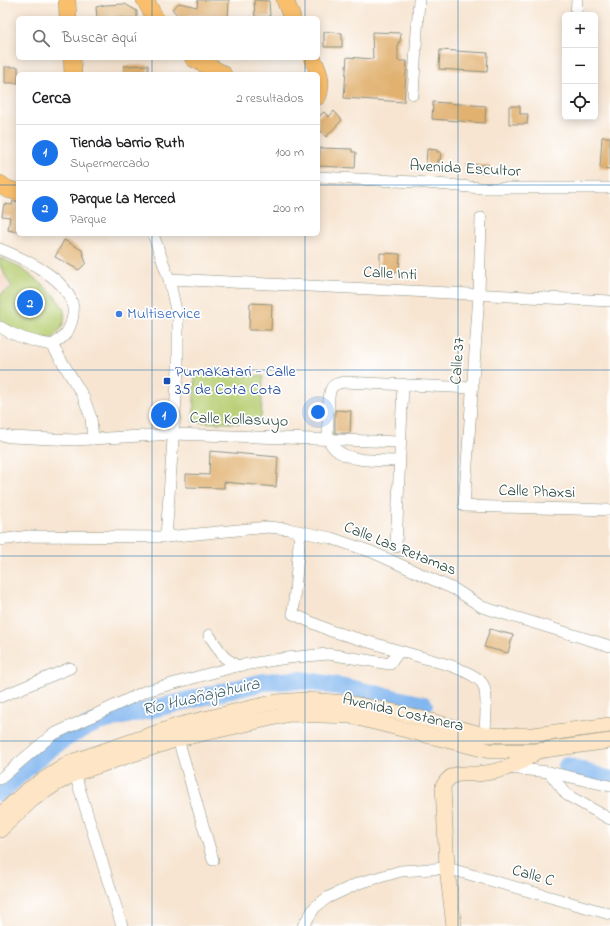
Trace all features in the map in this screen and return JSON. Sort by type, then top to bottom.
[{"type":"main road","points":[[67,0],[68,16]]},
{"type":"main road","points":[[146,0],[154,16]]},
{"type":"main road","points":[[284,0],[291,16]]},
{"type":"main road","points":[[72,60],[73,72]]},
{"type":"main road","points":[[197,60],[219,72]]},
{"type":"main road","points":[[313,60],[318,72]]},
{"type":"main road","points":[[320,76],[322,87],[320,92]]},
{"type":"main road","points":[[0,184],[6,189],[16,192]]},
{"type":"main road","name":"Avenida Costanera","points":[[0,815],[26,791],[73,768],[179,725],[276,702],[306,700],[348,703],[396,712],[485,735],[533,735],[610,725]]},
{"type":"main road","name":"Avenida Costanera","points":[[0,830],[33,799],[73,768],[178,739],[290,714],[350,716],[490,751],[537,751],[610,741]]},
{"type":"main road","name":"Avenida Costanera","points":[[485,735],[490,746],[490,751]]},
{"type":"main road","points":[[479,774],[486,764],[490,751]]},
{"type":"main road","name":"Avenida Costanera","points":[[454,926],[447,868],[443,786],[447,780],[456,775],[479,774],[509,768],[530,757],[537,751]]},
{"type":"street","points":[[413,94],[419,0]]},
{"type":"street","points":[[576,12],[577,0]]},
{"type":"street","name":"Avenida Escultor","points":[[320,177],[415,182],[481,188],[610,188]]},
{"type":"street","name":"Calle 37","points":[[464,506],[479,295],[481,218]]},
{"type":"street","points":[[154,236],[169,279],[178,319],[180,349],[166,537]]},
{"type":"street","points":[[0,249],[23,259],[43,271],[60,284],[71,298],[74,312],[65,336],[52,345],[34,342],[17,336],[0,326]]},
{"type":"street","name":"Calle Inti","points":[[169,279],[610,301]]},
{"type":"street","points":[[52,345],[83,396],[91,418],[93,439]]},
{"type":"street","points":[[399,461],[365,460],[346,456],[334,449],[329,439],[329,402],[331,389],[335,384],[344,382],[472,388]]},
{"type":"street","points":[[396,547],[399,442],[403,384]]},
{"type":"street","name":"Calle Kollasuyo","points":[[0,435],[40,439],[93,439],[173,434],[399,442]]},
{"type":"street","name":"Calle Phaxsi","points":[[464,506],[610,510]]},
{"type":"street","name":"Calle Las Retamas","points":[[0,540],[29,536],[166,537],[268,527],[288,529],[331,538],[372,552],[456,590],[482,607],[610,646]]},
{"type":"street","points":[[300,532],[294,614],[331,632],[452,666],[482,682],[486,692],[485,735]]},
{"type":"street","points":[[209,635],[224,657],[237,666]]},
{"type":"street","points":[[0,779],[52,735],[146,691],[237,666],[328,654],[390,664],[399,651]]},
{"type":"street","points":[[0,697],[70,668]]},
{"type":"street","points":[[178,739],[213,860]]},
{"type":"street","points":[[73,768],[122,926]]},
{"type":"street","points":[[509,768],[549,772],[610,786]]},
{"type":"street","points":[[549,772],[567,795],[610,820]]},
{"type":"street","name":"Calle C","points":[[303,926],[315,907],[327,898],[358,883],[401,871],[447,868],[610,914]]},
{"type":"shaded area","points":[[0,266],[12,287],[0,295]]},
{"type":"green space","points":[[0,258],[26,272],[46,288],[61,304],[65,316],[63,324],[59,331],[50,340],[19,334],[0,319],[0,295],[12,287],[0,266]]},
{"type":"green space","points":[[195,374],[263,376],[261,424],[193,422]]},
{"type":"building","points":[[198,0],[229,0],[228,16],[178,16],[172,9],[179,3],[197,7]]},
{"type":"building","points":[[254,0],[269,1],[270,16],[255,16]]},
{"type":"building","points":[[125,4],[137,11],[137,16],[97,16],[96,7]]},
{"type":"building","points":[[324,32],[342,33],[342,47],[324,47]]},
{"type":"building","points":[[372,32],[401,33],[400,42],[398,42],[398,61],[407,61],[404,102],[344,98],[347,57],[373,59]]},
{"type":"building","points":[[440,50],[488,53],[487,72],[439,69]]},
{"type":"building","points":[[148,65],[148,72],[124,72],[124,66]]},
{"type":"building","points":[[5,67],[18,67],[18,72],[16,72],[16,83],[5,83]]},
{"type":"building","points":[[433,102],[486,106],[485,123],[432,119]]},
{"type":"building","points":[[509,106],[520,106],[520,114],[528,114],[527,124],[509,124]]},
{"type":"building","points":[[334,111],[342,120],[326,137],[320,130],[320,115],[324,112],[329,117]]},
{"type":"building","points":[[602,137],[610,137],[610,169],[600,168]]},
{"type":"building","points":[[320,148],[352,149],[352,152],[356,152],[355,168],[320,166]]},
{"type":"building","points":[[427,149],[441,152],[438,165],[426,164]]},
{"type":"building","points":[[467,165],[489,165],[489,173],[467,173]]},
{"type":"building","points":[[13,201],[16,202],[16,232],[8,230],[10,217],[2,216],[4,204],[12,205]]},
{"type":"building","points":[[64,240],[82,250],[86,263],[79,270],[55,257]]},
{"type":"building","points":[[380,253],[400,254],[399,272],[380,271]]},
{"type":"building","points":[[250,303],[272,304],[271,330],[249,330]]},
{"type":"building","points":[[335,410],[351,411],[350,433],[335,433]]},
{"type":"building","points":[[210,451],[278,457],[276,487],[224,482],[224,488],[186,487],[186,474],[209,475]]},
{"type":"building","points":[[490,629],[513,635],[508,653],[484,647]]},
{"type":"waterway","name":"Río Huañajahuira","points":[[0,793],[45,752],[69,736],[98,722],[264,682],[300,680],[344,687],[424,705]]},
{"type":"waterway","name":"Río Huañajahuira","points":[[567,766],[610,780]]},
{"type":"place","name":"Parque La Merced","points":[[30,303]]},
{"type":"place","name":"Multiservice","points":[[119,314]]},
{"type":"place","name":"PumaKatari - Calle 35 de Cota Cota","points":[[167,381]]},
{"type":"place","name":"Tienda barrio Ruth","points":[[164,415]]}]
